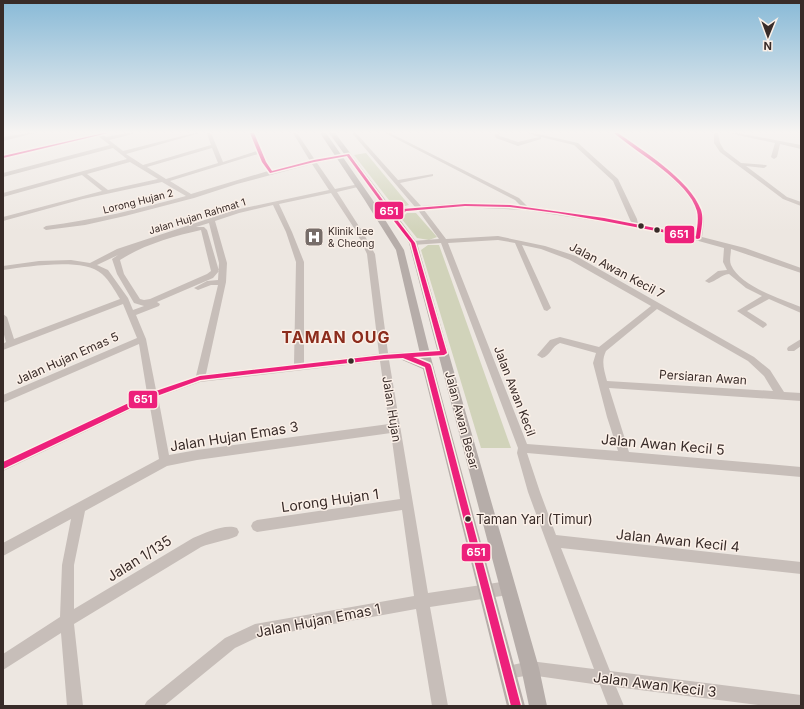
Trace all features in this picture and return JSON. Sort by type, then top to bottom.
[{"type":"main road","name":"Jalan Awan Besar","points":[[346,166],[400,250],[425,354],[488,591],[516,706]]},
{"type":"main road","name":"Jalan Awan Besar","points":[[356,166],[413,242],[530,668],[538,706]]},
{"type":"main road","points":[[396,221],[399,215],[406,209]]},
{"type":"main road","points":[[404,356],[425,354]]},
{"type":"main road","points":[[404,356],[425,354]]},
{"type":"street","points":[[3,175],[37,166]]},
{"type":"street","points":[[3,195],[110,166]]},
{"type":"street","points":[[3,218],[50,205],[163,180],[213,166]]},
{"type":"street","points":[[267,166],[271,172]]},
{"type":"street","name":"Lorong Hujan 2","points":[[46,228],[67,226],[121,216],[192,197],[294,166]]},
{"type":"street","name":"Jalan Hujan","points":[[317,166],[359,231],[371,254],[384,357],[440,706]]},
{"type":"street","name":"Jalan Awan Kecil","points":[[383,166],[419,208],[443,240],[523,448],[522,453],[534,492],[616,706]]},
{"type":"street","points":[[452,166],[511,196],[522,203],[525,208]]},
{"type":"street","points":[[601,166],[616,180],[634,219],[634,225]]},
{"type":"street","points":[[659,166],[674,178],[695,202],[700,215],[698,238]]},
{"type":"street","points":[[741,166],[785,198],[801,204]]},
{"type":"street","points":[[142,167],[192,197]]},
{"type":"street","points":[[83,174],[107,192]]},
{"type":"street","points":[[397,182],[431,175]]},
{"type":"street","name":"Jalan Hujan Rahmat 1","points":[[91,265],[120,252],[213,223],[237,211],[276,205],[359,186]]},
{"type":"street","points":[[276,205],[289,232],[300,262],[299,366]]},
{"type":"street","points":[[376,212],[419,208],[484,205],[525,208],[634,225],[698,238],[728,246],[801,271]]},
{"type":"street","points":[[137,301],[122,276],[116,259],[121,255],[170,237],[195,229],[204,228],[213,223],[223,263],[222,282],[200,378]]},
{"type":"street","points":[[3,317],[7,345],[126,302],[137,301],[144,303],[152,301],[210,276],[215,272],[204,228]]},
{"type":"street","name":"Jalan Awan Kecil 7","points":[[413,242],[498,238],[543,247],[572,258],[752,359],[767,374],[781,396]]},
{"type":"street","points":[[517,241],[548,308]]},
{"type":"street","points":[[728,246],[727,261],[731,271],[740,280],[769,296],[801,310]]},
{"type":"street","points":[[212,260],[222,257]]},
{"type":"street","points":[[3,268],[39,263],[71,262],[91,265],[105,272],[126,302],[142,339],[165,461]]},
{"type":"street","points":[[709,281],[721,273],[731,271]]},
{"type":"street","points":[[131,314],[208,284],[222,282]]},
{"type":"street","points":[[763,325],[741,311],[769,296]]},
{"type":"street","points":[[625,456],[598,363],[601,351],[657,305]]},
{"type":"street","name":"Jalan Hujan Emas 5","points":[[3,399],[142,339]]},
{"type":"street","points":[[542,355],[553,342],[560,340],[601,351]]},
{"type":"street","points":[[791,349],[801,342]]},
{"type":"street","points":[[425,354],[444,352]]},
{"type":"street","points":[[3,466],[152,395],[200,378],[299,366],[404,356]]},
{"type":"street","name":"Persiaran Awan","points":[[603,384],[801,397]]},
{"type":"street","name":"Jalan Hujan Emas 3","points":[[3,550],[79,510],[165,461],[197,455],[395,428]]},
{"type":"street","name":"Jalan Awan Kecil 5","points":[[523,448],[801,472]]},
{"type":"street","name":"Lorong Hujan 1","points":[[257,526],[407,504]]},
{"type":"street","points":[[74,706],[67,621],[68,565],[79,510]]},
{"type":"street","name":"Jalan 1/135","points":[[3,663],[67,621],[197,542],[212,536],[233,532]]},
{"type":"street","name":"Jalan Awan Kecil 4","points":[[552,541],[801,568]]},
{"type":"street","name":"Jalan Hujan Emas 1","points":[[152,706],[230,643],[255,631],[422,601],[508,588]]},
{"type":"street","name":"Jalan Awan Kecil 3","points":[[508,672],[530,668],[801,703]]},
{"type":"green space","points":[[363,166],[377,166],[409,205],[401,207],[392,204]]},
{"type":"green space","points":[[407,213],[416,213],[437,237],[429,240],[417,238],[401,218]]},
{"type":"green space","points":[[428,245],[439,245],[511,448],[481,448],[421,250]]},
{"type":"transit line","name":"651","points":[[267,166],[271,172],[294,166]]},
{"type":"transit line","name":"651","points":[[356,166],[389,211],[465,205],[510,206],[557,212],[651,228],[698,238],[700,217],[699,210],[694,200],[686,189],[661,166]]},
{"type":"transit line","name":"651","points":[[3,466],[152,395],[200,378],[384,357],[444,353],[413,243],[396,221],[400,213],[406,209]]},
{"type":"transit line","name":"651","points":[[404,356],[428,366],[516,706]]},
{"type":"place","name":"Klinik Lee & Cheong","points":[[314,237]]},
{"type":"place","name":"Taman Yarl (Timur)","points":[[468,519]]},
{"type":"district","name":"TAMAN OUG","points":[[336,337]]}]
